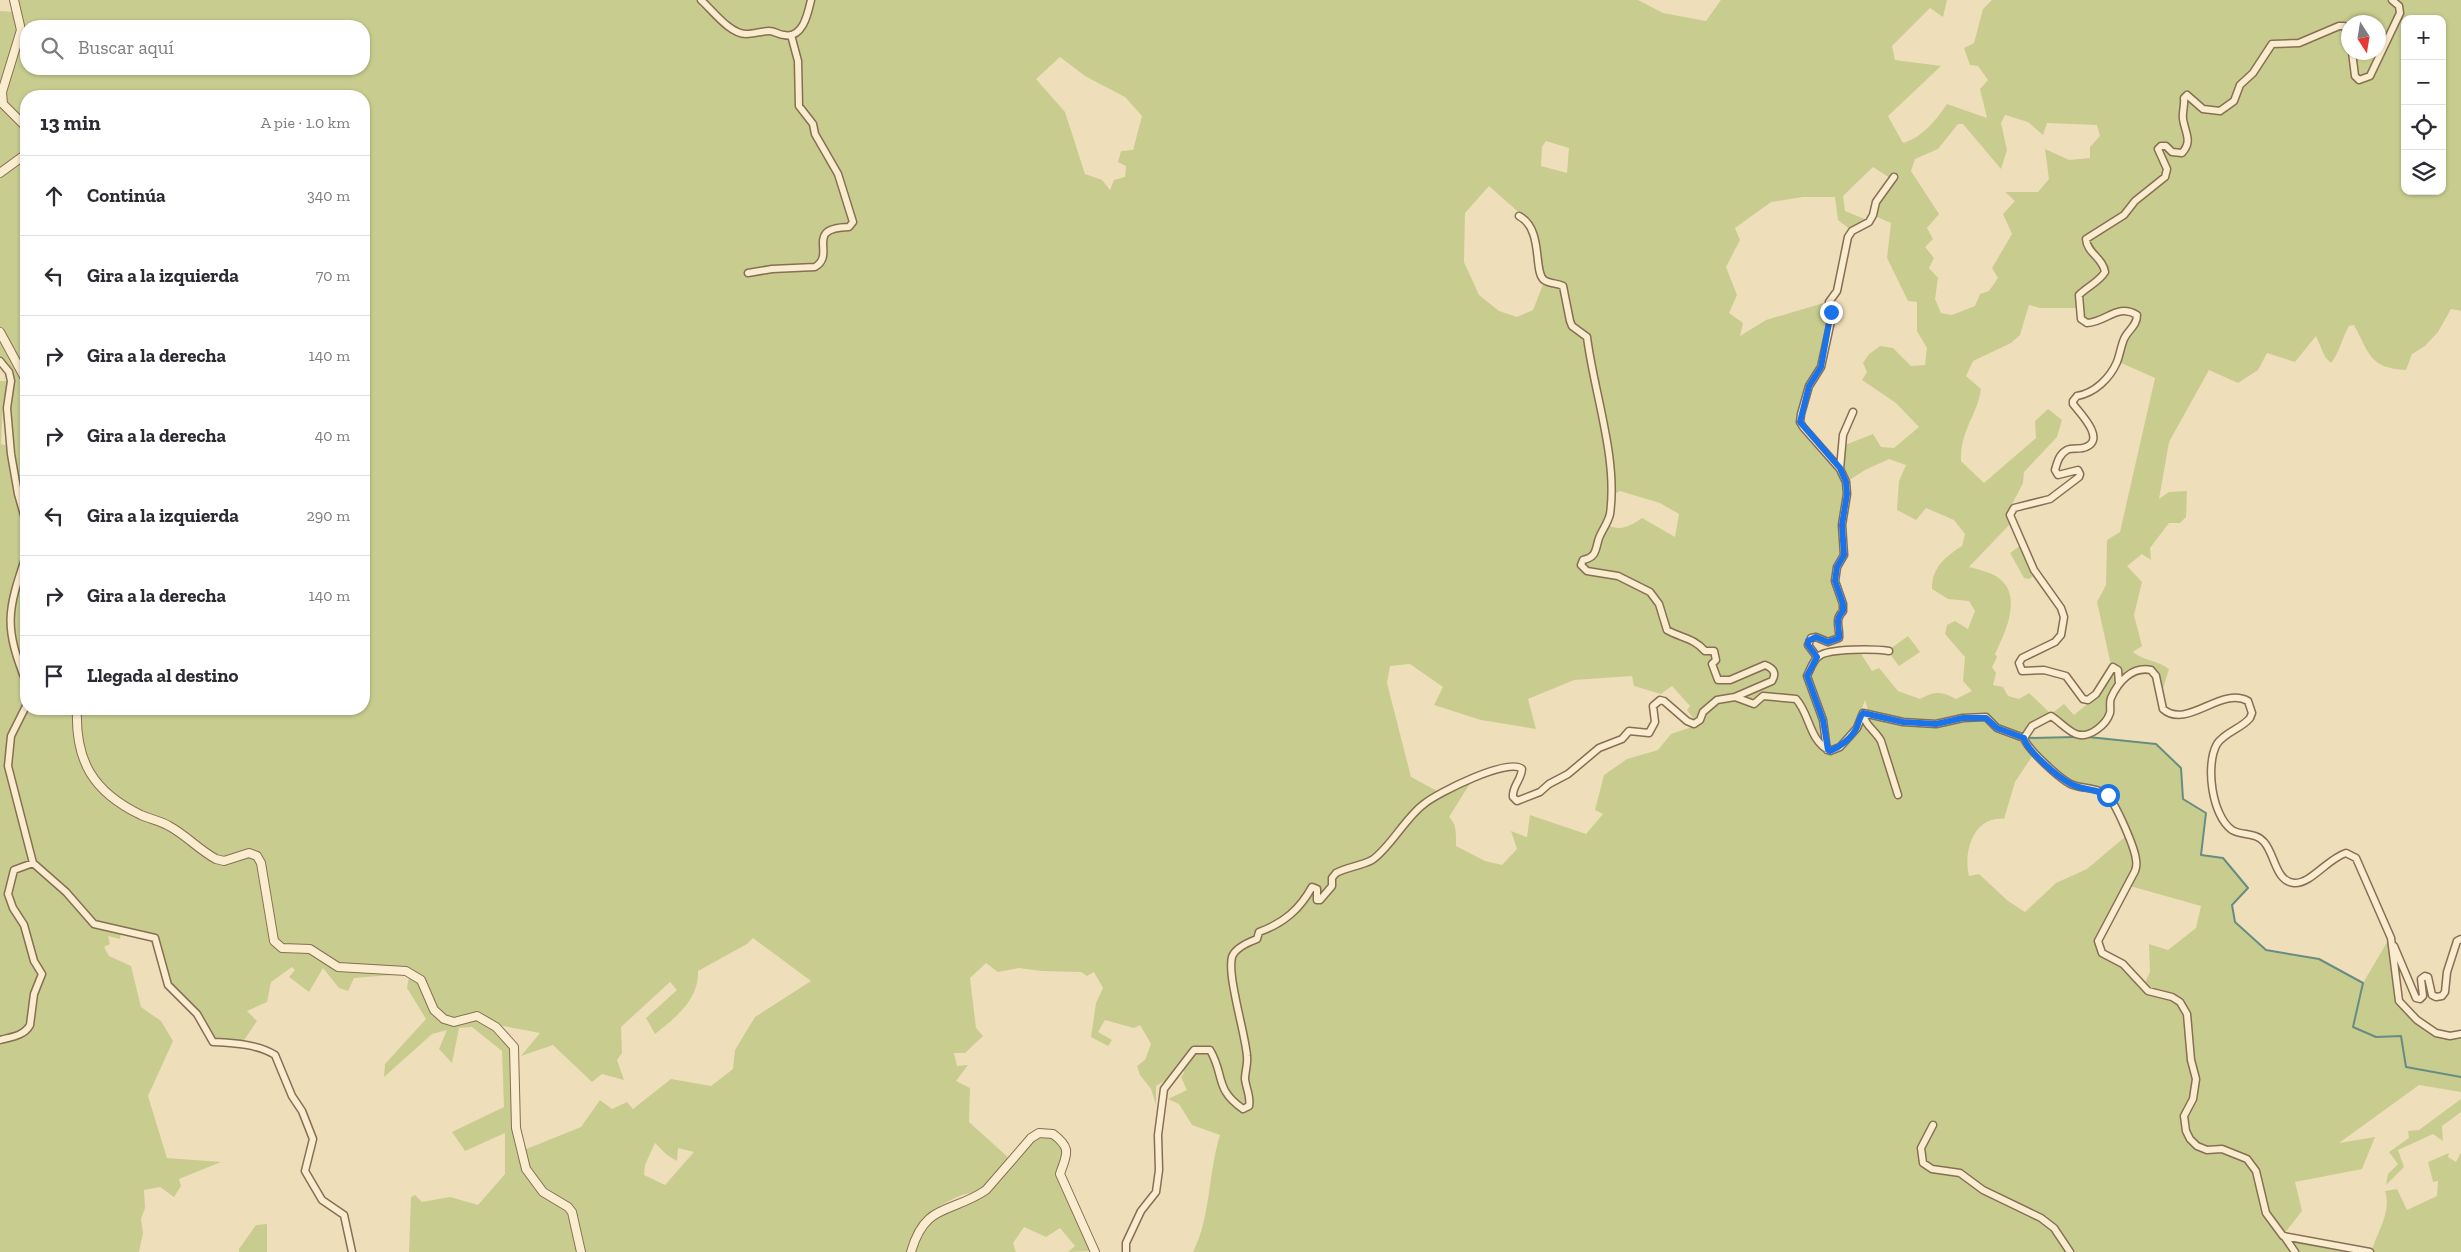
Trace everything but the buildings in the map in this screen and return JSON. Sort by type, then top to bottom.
[{"type":"street","points":[[14,0],[20,26]]},
{"type":"street","points":[[701,0],[734,30],[745,34],[772,31],[791,36],[800,30],[807,19],[811,0]]},
{"type":"street","points":[[2386,42],[2400,12],[2399,6],[2392,0]]},
{"type":"street","points":[[2119,684],[2118,670],[2112,667],[2096,694],[2088,700],[2083,699],[2066,676],[2044,670],[2028,673],[2019,668],[2022,658],[2055,642],[2061,635],[2064,617],[2062,608],[2034,570],[2010,515],[2014,508],[2050,499],[2080,474],[2078,470],[2058,475],[2054,470],[2060,457],[2067,449],[2084,448],[2091,445],[2093,439],[2094,432],[2073,404],[2073,401],[2077,396],[2085,394],[2101,385],[2111,373],[2117,362],[2124,338],[2137,322],[2137,315],[2130,311],[2118,310],[2095,323],[2087,323],[2081,319],[2080,295],[2086,288],[2102,278],[2106,272],[2104,265],[2086,245],[2086,239],[2124,215],[2135,201],[2165,176],[2168,169],[2158,149],[2161,146],[2166,146],[2172,152],[2182,153],[2187,148],[2189,140],[2182,118],[2184,98],[2187,96],[2203,109],[2220,110],[2234,101],[2240,85],[2253,73],[2272,44],[2300,43],[2341,26]]},
{"type":"street","points":[[20,33],[2,92],[4,104],[20,120]]},
{"type":"street","points":[[748,273],[772,269],[815,267],[821,263],[824,257],[822,240],[824,234],[828,230],[849,227],[853,222],[838,174],[815,134],[813,124],[799,106],[798,62],[791,36]]},
{"type":"street","points":[[2353,60],[2355,76],[2359,80],[2370,76],[2378,60]]},
{"type":"street","points":[[0,172],[20,158]]},
{"type":"street","points":[[1817,657],[1808,645],[1808,641],[1816,637],[1828,642],[1839,638],[1837,622],[1838,616],[1843,611],[1843,604],[1835,581],[1837,567],[1844,555],[1842,525],[1847,494],[1846,482],[1840,468],[1803,427],[1800,422],[1801,414],[1809,386],[1821,367],[1831,321],[1829,302],[1837,291],[1848,237],[1852,231],[1869,222],[1876,202],[1894,177]]},
{"type":"street","points":[[1126,1252],[1126,1243],[1141,1211],[1156,1192],[1159,1170],[1158,1134],[1164,1089],[1194,1050],[1210,1050],[1214,1057],[1221,1085],[1230,1100],[1243,1108],[1249,1106],[1245,1079],[1247,1057],[1242,1020],[1231,976],[1232,957],[1246,944],[1257,939],[1260,932],[1294,914],[1302,905],[1312,887],[1317,889],[1317,900],[1320,900],[1332,886],[1332,878],[1336,873],[1372,859],[1423,804],[1440,794],[1497,769],[1514,766],[1522,770],[1520,780],[1514,787],[1513,797],[1517,801],[1526,799],[1568,774],[1599,748],[1620,740],[1629,731],[1649,733],[1655,722],[1653,706],[1660,700],[1664,701],[1686,721],[1694,724],[1700,720],[1703,712],[1717,700],[1735,697],[1772,681],[1773,669],[1765,665],[1730,680],[1718,680],[1712,664],[1716,660],[1714,651],[1706,651],[1689,638],[1667,630],[1658,604],[1650,592],[1618,576],[1588,571],[1581,565],[1583,560],[1590,558],[1596,553],[1600,536],[1609,516],[1609,456],[1592,374],[1587,337],[1572,326],[1563,286],[1545,281],[1540,276],[1540,259],[1532,230],[1526,220],[1519,216]]},
{"type":"street","points":[[0,333],[20,369]]},
{"type":"street","points":[[0,361],[9,372],[11,381],[7,408],[11,454],[20,501]]},
{"type":"street","points":[[1840,468],[1843,435],[1853,412]]},
{"type":"street","points":[[20,574],[14,592],[10,623],[11,639],[20,665]]},
{"type":"street","points":[[1828,750],[1823,720],[1807,676],[1817,657],[1824,653],[1874,649],[1889,651]]},
{"type":"street","points":[[2024,738],[2032,726],[2051,716],[2077,734],[2089,734],[2098,729],[2110,714],[2110,700],[2119,684],[2133,671],[2142,668],[2151,670],[2156,676],[2162,709],[2172,715],[2179,715],[2214,703],[2237,698],[2248,701],[2252,713],[2250,718],[2221,740],[2214,752],[2212,787],[2214,802],[2220,814],[2232,829],[2261,839],[2266,844],[2279,874],[2285,880],[2292,883],[2301,883],[2311,878],[2335,857],[2346,853],[2352,854],[2358,861],[2416,998],[2420,999],[2423,996],[2421,979],[2425,976],[2428,977],[2432,994],[2436,997],[2442,996],[2445,992],[2447,972],[2457,941],[2461,939]]},
{"type":"street","points":[[1735,697],[1754,704],[1763,696],[1796,698],[1804,708],[1817,742],[1830,751],[1840,747],[1845,742],[1857,728],[1863,713]]},
{"type":"street","points":[[1863,713],[1903,722],[1936,724],[1963,718],[1986,718],[1997,728],[2024,738],[2027,746],[2041,760],[2071,784],[2097,790],[2108,795],[2134,848],[2136,860],[2135,871],[2098,941],[2102,953],[2124,964],[2148,991],[2172,997],[2180,1002],[2187,1014],[2191,1060],[2196,1079],[2193,1099],[2184,1116],[2186,1132],[2197,1146],[2207,1150],[2222,1149],[2247,1159],[2256,1171],[2266,1213],[2295,1252]]},
{"type":"street","points":[[1863,713],[1866,723],[1881,741],[1898,795]]},
{"type":"street","points":[[22,715],[11,736],[8,766],[33,863],[66,892],[94,924],[156,938],[168,985],[197,1014],[213,1042],[242,1045],[268,1051],[275,1055],[292,1096],[302,1111],[313,1139],[305,1171],[322,1200],[344,1215],[352,1252]]},
{"type":"street","points":[[77,715],[76,726],[82,758],[90,776],[106,793],[142,815],[168,825],[216,859],[224,861],[249,853],[257,856],[261,863],[274,941],[282,948],[310,949],[338,967],[406,971],[421,980],[434,1010],[444,1018],[454,1022],[477,1016],[496,1028],[514,1047],[516,1128],[526,1168],[543,1192],[568,1207],[572,1212],[581,1252]]},
{"type":"street","points":[[0,1040],[24,1033],[28,1029],[34,994],[42,974],[34,962],[24,925],[8,894],[14,870],[33,863]]},
{"type":"street","points":[[2391,938],[2400,1001],[2417,1020],[2436,1033],[2450,1036],[2461,1034]]},
{"type":"street","points":[[1933,1125],[1921,1148],[1923,1163],[1932,1169],[1960,1173],[1983,1190],[2041,1218],[2054,1228],[2070,1252]]},
{"type":"street","points":[[911,1252],[921,1226],[944,1208],[977,1196],[986,1190],[1031,1138],[1039,1133],[1053,1134],[1065,1146],[1067,1157],[1060,1174],[1095,1252]]},
{"type":"street","points":[[2283,1236],[2370,1252]]},
{"type":"green space","points":[[18,0],[698,0],[732,32],[745,36],[771,33],[790,37],[796,62],[797,106],[811,125],[813,134],[836,175],[851,222],[848,225],[833,227],[824,232],[821,242],[821,257],[815,265],[771,267],[746,271],[747,275],[772,271],[816,269],[824,260],[823,241],[827,233],[833,230],[854,227],[848,194],[840,173],[817,133],[815,123],[801,105],[800,62],[794,36],[799,33],[808,21],[813,0],[1638,0],[1663,13],[1706,21],[1721,0],[1947,0],[1943,17],[1930,8],[1892,46],[1895,60],[1941,66],[1888,116],[1903,143],[1923,132],[1934,122],[1947,104],[1987,118],[1980,89],[1988,80],[1978,66],[1970,65],[1964,48],[1974,43],[1983,9],[1992,0],[2389,0],[2397,7],[2394,21],[2386,34],[2386,15],[2341,15],[2341,24],[2299,41],[2272,42],[2265,48],[2252,72],[2238,84],[2232,100],[2220,109],[2204,107],[2187,93],[2182,98],[2180,115],[2185,139],[2184,147],[2181,151],[2173,150],[2167,144],[2160,144],[2156,148],[2165,169],[2163,175],[2134,200],[2123,214],[2088,234],[2084,239],[2087,248],[2102,266],[2103,271],[2099,277],[2083,288],[2076,308],[2040,308],[2029,305],[2020,335],[2011,343],[1973,361],[1966,376],[1981,389],[1978,403],[1962,443],[1961,461],[1984,483],[2036,438],[2035,421],[2048,409],[2062,420],[2057,437],[2024,472],[2023,483],[2007,514],[2011,523],[1969,567],[1992,574],[2002,581],[2008,590],[2011,600],[2008,623],[1995,654],[1997,657],[1992,667],[1996,673],[1993,685],[2003,687],[2008,696],[2019,699],[2029,693],[2051,714],[2031,725],[2023,736],[1998,726],[1987,715],[1968,716],[1937,722],[1911,721],[1868,711],[1865,700],[1853,729],[1848,736],[1843,742],[1829,749],[1825,720],[1809,676],[1818,658],[1825,655],[1860,652],[1872,671],[1879,668],[1898,691],[1920,699],[1930,694],[1938,693],[1946,694],[1956,699],[1972,691],[1963,681],[1965,657],[1945,634],[1947,625],[1955,621],[1968,629],[1975,611],[1969,601],[1948,599],[1932,589],[1937,569],[1950,554],[1962,546],[1965,534],[1954,520],[1926,508],[1916,520],[1897,510],[1899,481],[1906,465],[1889,459],[1865,470],[1848,481],[1842,468],[1845,445],[1873,434],[1881,447],[1894,448],[1919,427],[1896,403],[1862,380],[1867,372],[1863,363],[1869,354],[1880,346],[1893,348],[1911,366],[1925,365],[1927,348],[1917,331],[1917,302],[1908,301],[1887,258],[1891,223],[1875,216],[1878,203],[1897,175],[1890,178],[1873,167],[1843,196],[1845,211],[1867,220],[1851,230],[1838,220],[1835,197],[1803,197],[1771,202],[1735,228],[1740,240],[1726,267],[1737,295],[1729,313],[1743,323],[1740,336],[1766,320],[1827,302],[1829,321],[1819,366],[1807,385],[1798,423],[1838,470],[1844,482],[1845,494],[1840,526],[1843,554],[1835,566],[1833,581],[1841,604],[1835,622],[1837,637],[1828,640],[1814,636],[1809,638],[1806,646],[1814,657],[1805,676],[1821,721],[1824,745],[1816,735],[1802,703],[1797,697],[1763,694],[1754,702],[1739,697],[1774,682],[1776,674],[1771,665],[1758,665],[1726,679],[1719,678],[1714,665],[1717,660],[1715,650],[1706,650],[1699,642],[1668,629],[1660,603],[1652,591],[1619,574],[1585,568],[1584,562],[1590,560],[1597,552],[1608,525],[1622,528],[1642,518],[1675,537],[1679,514],[1660,503],[1620,491],[1612,495],[1611,456],[1594,374],[1589,337],[1587,333],[1574,325],[1568,289],[1565,285],[1551,281],[1542,275],[1541,259],[1532,224],[1489,186],[1465,213],[1464,262],[1479,295],[1499,311],[1517,317],[1533,310],[1544,282],[1558,286],[1564,291],[1570,327],[1585,338],[1606,447],[1609,491],[1607,518],[1594,552],[1581,558],[1579,565],[1587,573],[1618,577],[1649,594],[1657,605],[1665,631],[1697,644],[1705,653],[1713,653],[1714,659],[1711,664],[1717,681],[1731,682],[1765,667],[1771,671],[1771,679],[1735,695],[1716,698],[1701,710],[1696,722],[1687,710],[1690,706],[1672,686],[1661,694],[1634,686],[1632,676],[1574,680],[1528,699],[1536,729],[1481,720],[1434,705],[1443,687],[1410,664],[1390,666],[1387,683],[1411,777],[1439,792],[1421,803],[1371,858],[1335,872],[1331,877],[1330,886],[1319,898],[1319,888],[1316,885],[1311,885],[1296,909],[1262,930],[1256,938],[1245,942],[1230,957],[1229,976],[1240,1020],[1245,1057],[1243,1079],[1248,1103],[1246,1106],[1237,1103],[1226,1090],[1215,1055],[1210,1048],[1193,1049],[1169,1078],[1156,1086],[1156,1105],[1151,1089],[1140,1075],[1137,1066],[1145,1060],[1151,1044],[1140,1025],[1134,1028],[1105,1020],[1098,1032],[1112,1040],[1108,1046],[1091,1037],[1096,1003],[1103,988],[1094,972],[1087,976],[1081,972],[1041,971],[1019,968],[998,972],[986,963],[970,978],[976,1028],[983,1036],[965,1053],[954,1053],[957,1066],[968,1065],[956,1081],[970,1088],[969,1122],[1010,1159],[981,1190],[975,1193],[964,1194],[934,1210],[920,1224],[907,1252],[584,1252],[575,1210],[570,1204],[539,1183],[529,1168],[524,1150],[581,1127],[600,1100],[612,1109],[627,1102],[633,1109],[671,1079],[711,1086],[733,1069],[735,1050],[755,1017],[811,981],[753,938],[747,944],[698,971],[695,991],[690,999],[678,1015],[655,1034],[646,1018],[677,990],[670,982],[621,1027],[622,1053],[617,1060],[624,1080],[602,1074],[592,1082],[553,1045],[521,1056],[540,1033],[498,1025],[478,1013],[454,1018],[445,1016],[436,1008],[424,978],[407,968],[339,964],[311,946],[283,945],[277,939],[264,862],[259,853],[249,850],[224,858],[218,856],[171,823],[142,812],[126,803],[112,794],[101,783],[86,758],[82,744],[80,715],[370,715],[370,90],[20,90],[20,116],[7,103],[5,92],[20,43],[20,75],[370,75],[370,20],[22,20]],"holes":[[[1060,57],[1085,76],[1125,97],[1142,116],[1133,150],[1121,151],[1118,162],[1126,166],[1125,177],[1114,180],[1110,190],[1102,180],[1085,174],[1065,112],[1036,79]],[[2005,115],[2028,122],[2043,135],[2047,123],[2097,125],[2100,136],[2090,147],[2090,158],[2069,160],[2045,149],[2049,179],[2038,192],[2005,192],[2015,201],[2003,214],[2012,234],[1992,268],[1998,278],[1989,291],[1980,294],[1975,306],[1952,315],[1941,313],[1935,299],[1938,278],[1929,268],[1934,258],[1925,247],[1933,239],[1927,228],[1939,214],[1911,171],[1915,159],[1938,149],[1958,124],[1963,124],[2001,169],[2007,150],[2001,123]],[[1546,141],[1569,148],[1567,173],[1541,166],[1542,147]],[[655,1143],[667,1155],[677,1161],[678,1148],[694,1152],[665,1185],[644,1175],[645,1165]]]},
{"type":"green space","points":[[704,0],[809,0],[802,24],[793,31],[778,33],[736,29]]},
{"type":"green space","points":[[2395,0],[2461,0],[2461,311],[2451,309],[2438,332],[2425,346],[2412,354],[2406,370],[2385,366],[2372,358],[2354,325],[2349,326],[2331,363],[2325,357],[2316,336],[2295,362],[2267,353],[2258,370],[2238,383],[2209,370],[2169,442],[2159,499],[2169,492],[2187,491],[2186,517],[2180,523],[2169,523],[2150,548],[2151,560],[2142,554],[2127,566],[2142,582],[2134,615],[2142,646],[2133,652],[2169,669],[2162,692],[2152,668],[2142,667],[2134,669],[2120,680],[2118,666],[2111,665],[2097,602],[2106,585],[2107,540],[2120,532],[2155,378],[2119,362],[2126,339],[2139,322],[2131,309],[2118,308],[2087,321],[2083,317],[2081,296],[2108,272],[2106,264],[2088,244],[2091,237],[2126,217],[2137,203],[2166,178],[2161,149],[2166,148],[2171,154],[2189,149],[2190,143],[2185,117],[2188,98],[2203,110],[2222,112],[2273,46],[2300,45],[2339,28],[2341,28],[2341,60],[2350,60],[2353,77],[2367,80],[2377,60],[2386,60],[2386,44],[2402,13]]},
{"type":"green space","points":[[0,11],[14,12],[17,30],[0,87]]},
{"type":"green space","points":[[2355,60],[2376,60],[2369,75],[2359,77]]},
{"type":"green space","points":[[0,101],[1,106],[20,125],[20,155],[0,169]]},
{"type":"green space","points":[[20,162],[20,362],[0,327],[0,179],[2,175]]},
{"type":"green space","points":[[0,338],[20,376],[20,492],[9,408],[13,386],[0,359]]},
{"type":"green space","points":[[0,381],[9,381],[3,403],[1,444],[8,446],[20,500],[20,569],[9,603],[9,639],[20,669],[20,714],[7,744],[6,766],[7,779],[30,862],[12,869],[6,891],[40,974],[28,1025],[22,1031],[0,1038]]},
{"type":"green space","points":[[2021,545],[2035,575],[2029,579],[2024,578],[2010,553]]},
{"type":"green space","points":[[20,581],[20,658],[13,638],[13,604]]},
{"type":"green space","points":[[1908,636],[1920,652],[1899,666],[1889,653],[1890,649]]},
{"type":"green space","points":[[2115,669],[2117,683],[2108,699],[2108,713],[2097,727],[2088,732],[2078,732],[2051,714],[2064,704],[2074,715],[2098,695]]},
{"type":"green space","points":[[1764,698],[1795,700],[1815,743],[1830,753],[1862,721],[1879,741],[1884,763],[1895,792],[1883,740],[1867,722],[1866,715],[1902,724],[1985,719],[2022,739],[2033,755],[2015,782],[2004,819],[1985,823],[1973,837],[1968,856],[1968,866],[1969,876],[1979,874],[2008,901],[2025,912],[2056,883],[2087,869],[2126,836],[2134,860],[2133,871],[2097,948],[2122,966],[2140,987],[2171,999],[2178,1004],[2185,1015],[2194,1079],[2191,1098],[2182,1116],[2181,1125],[2184,1132],[2196,1148],[2222,1151],[2245,1160],[2254,1172],[2265,1214],[2293,1252],[2073,1252],[2055,1227],[1984,1188],[1970,1177],[1933,1167],[1925,1161],[1923,1149],[1936,1123],[1933,1121],[1920,1147],[1922,1164],[1960,1175],[2040,1220],[2052,1229],[2067,1252],[1193,1252],[1203,1224],[1220,1135],[1192,1125],[1179,1104],[1168,1099],[1187,1090],[1181,1077],[1184,1073],[1183,1067],[1195,1052],[1209,1052],[1226,1097],[1231,1104],[1239,1109],[1248,1110],[1249,1056],[1244,1020],[1233,976],[1236,955],[1257,936],[1296,912],[1313,889],[1315,898],[1334,887],[1337,875],[1374,861],[1424,806],[1471,782],[1449,817],[1455,826],[1456,846],[1485,861],[1502,865],[1517,849],[1511,831],[1527,837],[1530,815],[1586,834],[1603,814],[1595,810],[1604,775],[1627,759],[1658,750],[1671,734],[1698,725],[1705,713],[1718,702],[1735,699],[1744,703]]},
{"type":"green space","points":[[24,715],[74,715],[75,739],[83,767],[99,791],[110,801],[123,809],[166,827],[224,865],[249,856],[254,859],[257,864],[271,943],[280,951],[309,952],[337,970],[405,974],[354,978],[348,991],[339,988],[323,968],[309,992],[289,977],[295,970],[292,967],[271,982],[267,1002],[247,1011],[257,1021],[242,1043],[214,1040],[190,1002],[170,984],[161,943],[157,937],[97,924],[35,862],[11,778],[10,752],[13,737]]},
{"type":"green space","points":[[2099,737],[2156,744],[2181,768],[2183,799],[2206,813],[2201,854],[2223,858],[2248,888],[2232,905],[2235,922],[2266,950],[2319,959],[2363,983],[2389,939],[2398,1002],[2435,1035],[2461,1036],[2461,1092],[2419,1085],[2339,1143],[2375,1137],[2362,1169],[2295,1182],[2302,1211],[2284,1234],[2268,1212],[2248,1157],[2207,1148],[2193,1138],[2186,1117],[2195,1100],[2193,1059],[2181,1001],[2149,989],[2144,985],[2150,972],[2149,944],[2168,950],[2196,928],[2201,906],[2130,886],[2138,860],[2109,794],[2072,783],[2042,758],[2026,738]]},
{"type":"green space","points":[[33,863],[65,894],[90,925],[121,932],[120,939],[108,936],[110,944],[104,947],[109,956],[131,966],[141,1007],[161,1021],[173,1041],[148,1096],[167,1158],[221,1162],[179,1179],[181,1186],[174,1197],[160,1187],[144,1190],[145,1208],[141,1219],[143,1233],[139,1252],[0,1252],[0,1040],[24,1033],[42,974],[24,925],[8,894],[14,870]]},
{"type":"green space","points":[[409,977],[419,982],[442,1021],[465,1020],[480,1022],[493,1031],[510,1048],[512,1120],[518,1156],[524,1172],[533,1186],[570,1214],[578,1252],[409,1252],[411,1197],[415,1195],[422,1202],[450,1197],[478,1205],[505,1174],[505,1133],[465,1151],[452,1132],[504,1107],[502,1051],[472,1027],[459,1028],[452,1063],[439,1049],[447,1030],[432,1034],[384,1077],[385,1064],[426,1019],[407,988]]},
{"type":"green space","points":[[2461,1099],[2461,1112],[2442,1126],[2443,1141],[2433,1134],[2398,1150],[2404,1167],[2386,1185],[2388,1174],[2398,1164],[2389,1152],[2409,1138],[2408,1131],[2419,1130]]},
{"type":"green space","points":[[1041,1135],[1055,1140],[1064,1152],[1057,1172],[1091,1251],[1068,1252],[1075,1246],[1060,1228],[1046,1237],[1024,1227],[1013,1243],[1016,1252],[914,1252],[919,1237],[932,1220],[965,1201],[978,1199],[988,1193],[1033,1140]]},
{"type":"green space","points":[[2461,1152],[2461,1252],[2371,1252],[2387,1207],[2385,1191],[2397,1189],[2407,1210],[2437,1196],[2438,1181],[2433,1182],[2428,1162],[2449,1153],[2448,1157],[2456,1162]]},
{"type":"green space","points":[[267,1224],[267,1252],[239,1252],[239,1249],[256,1225]]},
{"type":"green space","points":[[2289,1239],[2360,1252],[2297,1252]]},
{"type":"waterway","points":[[2026,738],[2076,737]]},
{"type":"waterway","points":[[2088,737],[2156,744],[2181,768],[2183,799],[2206,813],[2201,855],[2223,858],[2248,888],[2232,905],[2235,922],[2266,950],[2319,959],[2363,983],[2353,1027],[2376,1037],[2401,1036],[2406,1067],[2461,1077]]},
{"type":"route","points":[[1831,312],[1831,321],[1821,367],[1809,386],[1800,422],[1840,468],[1846,482],[1847,494],[1842,525],[1844,555],[1837,567],[1835,581],[1843,604],[1843,611],[1838,616],[1837,622],[1840,632],[1839,638],[1834,642],[1828,642],[1816,637],[1808,641],[1808,645],[1817,657],[1807,676],[1823,720],[1828,750],[1840,747],[1845,742],[1857,728],[1863,713],[1903,722],[1936,724],[1963,718],[1980,717],[1986,718],[1997,728],[2024,738],[2027,746],[2041,760],[2071,784],[2097,790],[2108,795]]}]
